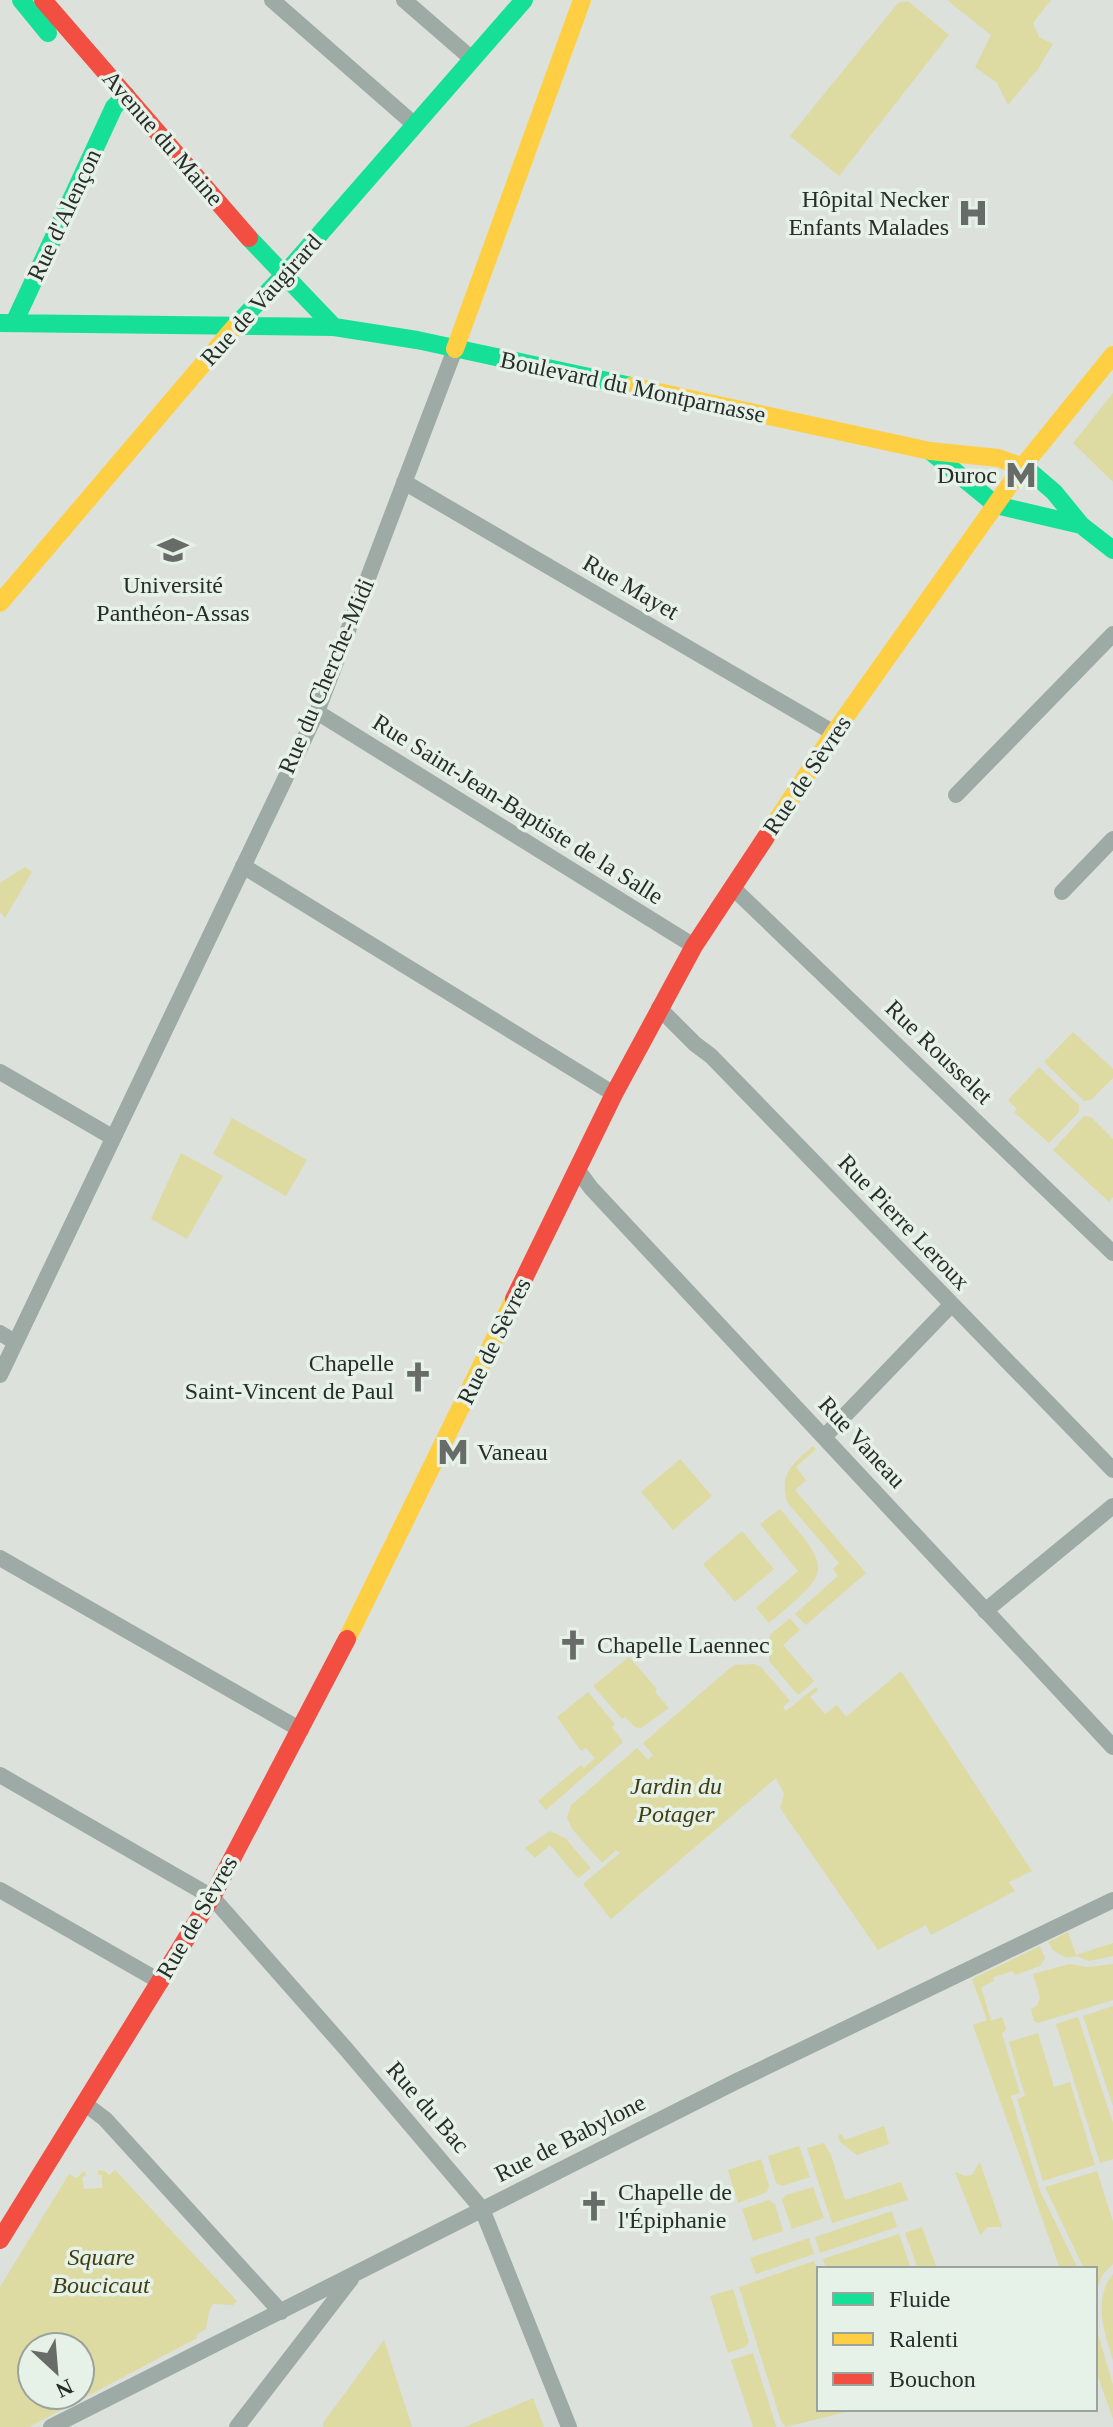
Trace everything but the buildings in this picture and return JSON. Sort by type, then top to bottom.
[{"type":"main road","name":"Avenue du Maine","points":[[21,0],[284,275]]},
{"type":"main road","name":"Avenue du Maine","points":[[43,0],[120,101]]},
{"type":"main road","name":"Rue de Vaugirard","points":[[0,603],[237,324],[284,275],[524,0]]},
{"type":"main road","name":"Rue du Cherche-Midi","points":[[455,349],[582,0]]},
{"type":"main road","name":"Rue d'Alençon","points":[[7,323],[120,101]]},
{"type":"main road","points":[[284,275],[334,327]]},
{"type":"main road","name":"Boulevard du Montparnasse","points":[[7,323],[334,327],[455,349],[930,451],[998,458],[1023,466]]},
{"type":"main road","points":[[1113,355],[1023,466],[1054,492],[1081,525],[1113,550]]},
{"type":"main road","name":"Boulevard du Montparnasse","points":[[930,451],[996,505]]},
{"type":"main road","name":"Rue de Sèvres","points":[[0,2240],[212,1897],[301,1730],[427,1480],[614,1094],[694,946],[834,733],[1023,466]]},
{"type":"main road","points":[[996,505],[1081,525]]},
{"type":"street","points":[[272,0],[415,125]]},
{"type":"street","points":[[404,0],[472,59]]},
{"type":"street","name":"Rue du Cherche-Midi","points":[[0,1375],[7,1338],[112,1137],[317,712],[455,349]]},
{"type":"street","name":"Rue Mayet","points":[[404,482],[834,733]]},
{"type":"street","points":[[956,795],[1113,634]]},
{"type":"street","name":"Rue Saint-Jean-Baptiste de la Salle","points":[[317,712],[694,946]]},
{"type":"street","points":[[1062,892],[1113,839]]},
{"type":"street","points":[[243,866],[614,1094]]},
{"type":"street","name":"Rue Rousselet","points":[[732,887],[1113,1253]]},
{"type":"street","name":"Rue Pierre Leroux","points":[[659,1008],[711,1056],[1113,1470]]},
{"type":"street","points":[[0,1072],[112,1137]]},
{"type":"street","name":"Rue Vaneau","points":[[577,1169],[591,1188],[1113,1747]]},
{"type":"street","points":[[825,1436],[951,1305]]},
{"type":"street","points":[[985,1611],[1113,1506]]},
{"type":"street","points":[[0,1558],[301,1730]]},
{"type":"street","name":"Rue du Bac","points":[[0,1775],[212,1897],[482,2209],[569,2427]]},
{"type":"street","points":[[0,1890],[161,1982]]},
{"type":"street","name":"Rue de Babylone","points":[[51,2427],[737,2081],[1113,1900]]},
{"type":"street","points":[[84,2103],[105,2119],[281,2312]]},
{"type":"street","points":[[237,2427],[355,2273]]},
{"type":"green space","points":[[947,0],[1051,0],[1033,23],[1039,37],[1053,44],[1038,69],[1008,105],[997,83],[975,67],[991,35]]},
{"type":"green space","points":[[908,1],[949,35],[839,176],[790,136],[898,3]]},
{"type":"green space","points":[[1113,393],[1113,482],[1073,443]]},
{"type":"green space","points":[[25,867],[32,872],[5,918],[0,912],[0,883]]},
{"type":"green space","points":[[1073,1032],[1113,1069],[1113,1078],[1091,1100],[1084,1101],[1044,1062]]},
{"type":"green space","points":[[1039,1067],[1079,1105],[1079,1112],[1049,1143],[1014,1112],[1017,1109],[1008,1100]]},
{"type":"green space","points":[[1084,1116],[1091,1117],[1113,1139],[1113,1197],[1109,1202],[1053,1150]]},
{"type":"green space","points":[[232,1118],[307,1160],[286,1196],[213,1154]]},
{"type":"green space","points":[[181,1153],[223,1176],[187,1239],[151,1219]]},
{"type":"green space","points":[[813,1446],[816,1449],[796,1467],[806,1480],[795,1490],[866,1573],[806,1625],[795,1614],[838,1576],[833,1569],[839,1563],[787,1502],[786,1476]]},
{"type":"green space","points":[[680,1459],[712,1496],[673,1530],[641,1492]]},
{"type":"green space","points":[[780,1509],[810,1546],[818,1570],[805,1592],[769,1623],[756,1608],[798,1571],[760,1524]]},
{"type":"green space","points":[[742,1531],[774,1569],[735,1602],[703,1564]]},
{"type":"green space","points":[[790,1618],[800,1630],[783,1645],[814,1681],[800,1694],[769,1661],[770,1635]]},
{"type":"green space","points":[[629,1657],[669,1708],[641,1728],[635,1727],[625,1717],[622,1719],[593,1686]]},
{"type":"green space","name":"Jardin du Potager","points":[[754,1664],[761,1667],[790,1701],[783,1707],[786,1711],[816,1687],[818,1690],[810,1697],[825,1714],[837,1705],[846,1717],[901,1671],[1032,1871],[1009,1882],[1015,1891],[931,1935],[926,1925],[878,1950],[780,1808],[784,1794],[776,1778],[611,1919],[583,1884],[620,1853],[616,1850],[602,1863],[572,1829],[567,1818],[571,1805],[637,1748],[648,1760],[653,1755],[643,1743],[729,1669],[735,1665]]},
{"type":"green space","points":[[588,1692],[615,1724],[612,1727],[622,1743],[546,1810],[538,1801],[581,1765],[584,1768],[595,1758],[586,1748],[581,1751],[557,1717]]},
{"type":"green space","points":[[550,1831],[565,1838],[591,1868],[578,1878],[550,1845],[535,1858],[525,1848]]},
{"type":"green space","points":[[1068,1932],[1076,1955],[1113,1943],[1113,1956],[1089,1961],[1076,1956],[1066,1958],[1053,1950],[1048,1942]]},
{"type":"green space","points":[[1040,1946],[1045,1958],[1040,1966],[1015,1975],[1013,1971],[993,1977],[994,1981],[981,1987],[991,2021],[1002,2017],[1006,2029],[1002,2034],[1020,2093],[1011,2096],[1040,2191],[1077,2267],[1059,2267],[973,2025],[987,2020],[972,1979]]},
{"type":"green space","points":[[1069,1964],[1088,1967],[1113,1964],[1113,2000],[1038,2023],[1034,2021],[1031,2009],[1037,2006],[1040,1998],[1033,1974]]},
{"type":"green space","points":[[1113,2006],[1113,2106],[1083,2016]]},
{"type":"green space","points":[[1078,2017],[1113,2123],[1113,2159],[1100,2163],[1056,2024]]},
{"type":"green space","points":[[1038,2033],[1054,2087],[1070,2082],[1095,2165],[1043,2181],[1017,2099],[1025,2096],[1009,2042]]},
{"type":"green space","points":[[884,2126],[889,2144],[857,2155],[840,2142],[838,2136],[841,2134],[845,2140]]},
{"type":"green space","points":[[824,2143],[831,2155],[845,2200],[901,2182],[908,2200],[832,2223],[807,2148]]},
{"type":"green space","points":[[799,2146],[810,2177],[782,2186],[776,2183],[768,2156]]},
{"type":"green space","points":[[761,2159],[769,2186],[767,2192],[738,2203],[728,2170]]},
{"type":"green space","points":[[980,2162],[1002,2227],[988,2227],[980,2235],[955,2172],[972,2175]]},
{"type":"green space","name":"Square Boucicaut","points":[[98,2170],[109,2175],[115,2170],[237,2301],[233,2305],[213,2304],[206,2329],[196,2335],[197,2338],[96,2392],[96,2331],[16,2331],[16,2411],[59,2411],[29,2427],[0,2427],[0,2287],[69,2174],[76,2178],[85,2171],[86,2176],[82,2177],[84,2189],[102,2188],[102,2175],[98,2175]]},
{"type":"green space","points":[[1097,2171],[1113,2222],[1113,2264],[1103,2274],[1097,2288],[1097,2267],[1083,2267],[1045,2187]]},
{"type":"green space","points":[[813,2187],[824,2218],[792,2229],[782,2200],[786,2195]]},
{"type":"green space","points":[[769,2200],[775,2204],[783,2231],[753,2241],[742,2209]]},
{"type":"green space","points":[[892,2211],[897,2227],[820,2253],[815,2237]]},
{"type":"green space","points":[[922,2227],[936,2267],[917,2267],[905,2233]]},
{"type":"green space","points":[[899,2234],[910,2267],[825,2267],[823,2259]]},
{"type":"green space","points":[[809,2238],[814,2254],[756,2274],[750,2258]]},
{"type":"green space","points":[[814,2261],[817,2269],[817,2411],[849,2411],[786,2427],[781,2421],[739,2287]]},
{"type":"green space","points":[[1113,2274],[1113,2361],[1102,2306],[1103,2295]]},
{"type":"green space","points":[[733,2289],[749,2342],[745,2347],[728,2353],[710,2296]]},
{"type":"green space","points":[[1097,2331],[1113,2385],[1113,2419],[1097,2374]]},
{"type":"green space","points":[[384,2340],[412,2427],[323,2427],[323,2423]]},
{"type":"green space","points":[[753,2353],[777,2427],[753,2427],[731,2360]]},
{"type":"green space","points":[[533,2398],[544,2427],[465,2427]]},
{"type":"traffic: fast","points":[[21,0],[48,33]]},
{"type":"traffic: fast","points":[[237,324],[284,275],[524,0]]},
{"type":"traffic: fast","points":[[14,323],[114,107],[126,95]]},
{"type":"traffic: fast","points":[[249,238],[334,327]]},
{"type":"traffic: fast","points":[[0,323],[334,327],[417,340],[631,386]]},
{"type":"traffic: fast","points":[[930,451],[996,505],[1081,525]]},
{"type":"traffic: fast","points":[[1026,468],[1054,492],[1081,525],[1113,550]]},
{"type":"traffic: slow","points":[[455,349],[582,0]]},
{"type":"traffic: slow","points":[[0,603],[237,324]]},
{"type":"traffic: slow","points":[[766,837],[834,733],[1023,466],[1113,355]]},
{"type":"traffic: slow","points":[[631,386],[930,451],[998,458],[1026,468]]},
{"type":"traffic: slow","points":[[347,1639],[514,1299]]},
{"type":"traffic: jam","points":[[43,0],[249,238]]},
{"type":"traffic: jam","points":[[514,1299],[614,1094],[694,946],[766,837]]},
{"type":"traffic: jam","points":[[0,2240],[212,1897],[347,1639]]},
{"type":"place","name":"Hôpital Necker Enfants Malades","points":[[973,213]]},
{"type":"place","name":"Duroc","points":[[1021,475]]},
{"type":"place","name":"Université Panthéon-Assas","points":[[173,550]]},
{"type":"place","name":"Chapelle Saint-Vincent de Paul","points":[[418,1377]]},
{"type":"place","name":"Vaneau","points":[[453,1452]]},
{"type":"place","name":"Chapelle Laennec","points":[[573,1645]]},
{"type":"place","name":"Chapelle de l'Épiphanie","points":[[594,2206]]}]
